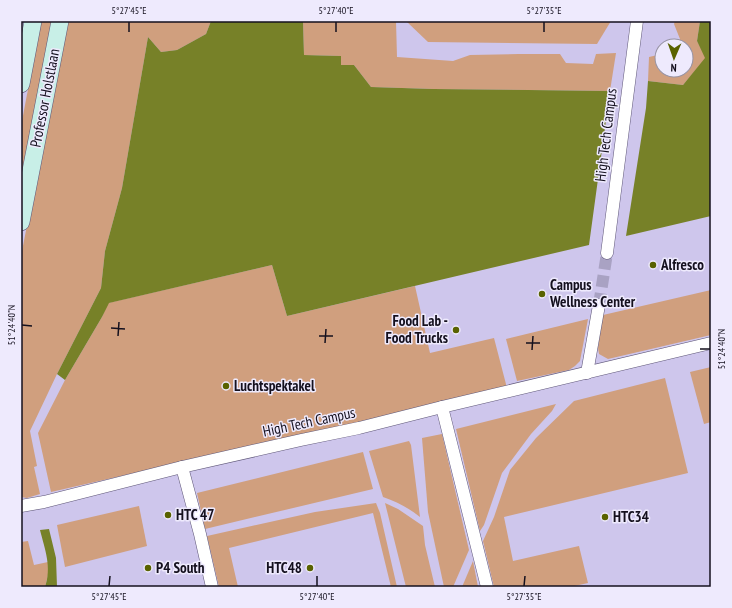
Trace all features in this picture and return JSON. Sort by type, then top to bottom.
[{"type":"main road","name":"Professor Holstlaan","points":[[21,84],[34,21]]},
{"type":"main road","name":"Professor Holstlaan","points":[[21,222],[60,21]]},
{"type":"street","name":"High Tech Campus","points":[[607,253],[637,21]]},
{"type":"street","points":[[586,373],[599,305]]},
{"type":"street","name":"High Tech Campus","points":[[21,506],[44,502],[182,467],[359,428],[711,343]]},
{"type":"street","points":[[442,407],[487,587]]},
{"type":"street","points":[[182,467],[200,534],[212,587]]},
{"type":"shaded area","points":[[41,21],[53,21],[21,182],[21,126]]},
{"type":"shaded area","points":[[67,21],[211,21],[206,34],[177,50],[161,52],[148,37],[122,188],[105,251],[101,288],[30,431],[37,466],[34,467],[40,494],[27,498],[21,497],[21,256]]},
{"type":"shaded area","points":[[211,21],[303,21],[304,55],[341,56],[341,65],[354,65],[371,87],[610,91],[589,245],[287,316],[272,265],[109,303],[65,380],[57,374],[101,288],[105,251],[122,188],[148,37],[161,52],[177,50],[206,34]]},
{"type":"shaded area","points":[[303,21],[396,21],[397,57],[453,61],[470,55],[560,54],[566,63],[593,64],[596,54],[616,53],[610,91],[371,87],[354,65],[341,65],[341,56],[304,55]]},
{"type":"shaded area","points":[[406,21],[611,21],[597,44],[428,42]]},
{"type":"shaded area","points":[[675,21],[700,21],[697,41],[706,58],[694,72],[694,38],[680,38],[674,24]]},
{"type":"shaded area","points":[[700,21],[711,21],[711,216],[626,236],[646,108],[648,81],[683,85],[689,78],[694,78],[694,72],[705,58],[697,41]]},
{"type":"shaded area","points":[[654,56],[654,78],[689,78],[683,85],[648,81],[649,57]]},
{"type":"shaded area","points":[[272,265],[287,316],[415,286],[430,353],[494,338],[507,388],[51,492],[38,433],[65,380],[102,317],[108,303]]},
{"type":"shaded area","points":[[711,290],[711,335],[608,359],[599,354],[598,348],[603,315]]},
{"type":"shaded area","points":[[588,319],[580,361],[575,366],[569,370],[517,381],[506,339]]},
{"type":"shaded area","points":[[711,367],[711,422],[704,424],[690,372]]},
{"type":"shaded area","points":[[665,378],[688,473],[504,517],[513,561],[579,546],[588,583],[570,587],[494,587],[483,541],[494,517],[510,470],[536,438],[574,401]]},
{"type":"shaded area","points":[[556,404],[502,473],[484,525],[480,531],[456,429]]},
{"type":"shaded area","points":[[442,434],[469,550],[453,587],[444,587],[428,512],[422,438]]},
{"type":"shaded area","points":[[409,441],[411,445],[420,517],[403,506],[383,497],[369,451]]},
{"type":"shaded area","points":[[363,452],[373,489],[205,529],[197,493]]},
{"type":"shaded area","points":[[376,503],[380,513],[397,587],[391,587],[373,513],[229,548],[238,587],[219,587],[207,536],[315,512]]},
{"type":"shaded area","points":[[385,503],[398,509],[423,526],[425,545],[435,587],[406,587]]},
{"type":"shaded area","points":[[139,506],[147,546],[65,567],[57,525]]},
{"type":"shaded area","points":[[49,529],[56,558],[57,587],[45,587],[48,565],[40,530]]},
{"type":"shaded area","points":[[28,541],[34,565],[48,562],[49,571],[45,587],[21,587],[21,542]]},
{"type":"shaded area","points":[[473,561],[478,587],[462,587]]},
{"type":"tunnel","points":[[599,305],[607,253]]},
{"type":"place","name":"Alfresco","points":[[653,265]]},
{"type":"place","name":"Campus Wellness Center","points":[[542,294]]},
{"type":"place","name":"Food Lab - Food Trucks","points":[[456,330]]},
{"type":"place","name":"Luchtspektakel","points":[[226,386]]},
{"type":"place","name":"HTC 47","points":[[168,515]]},
{"type":"place","name":"HTC34","points":[[605,517]]},
{"type":"place","name":"P4 South","points":[[148,568]]},
{"type":"place","name":"HTC48","points":[[310,568]]}]
